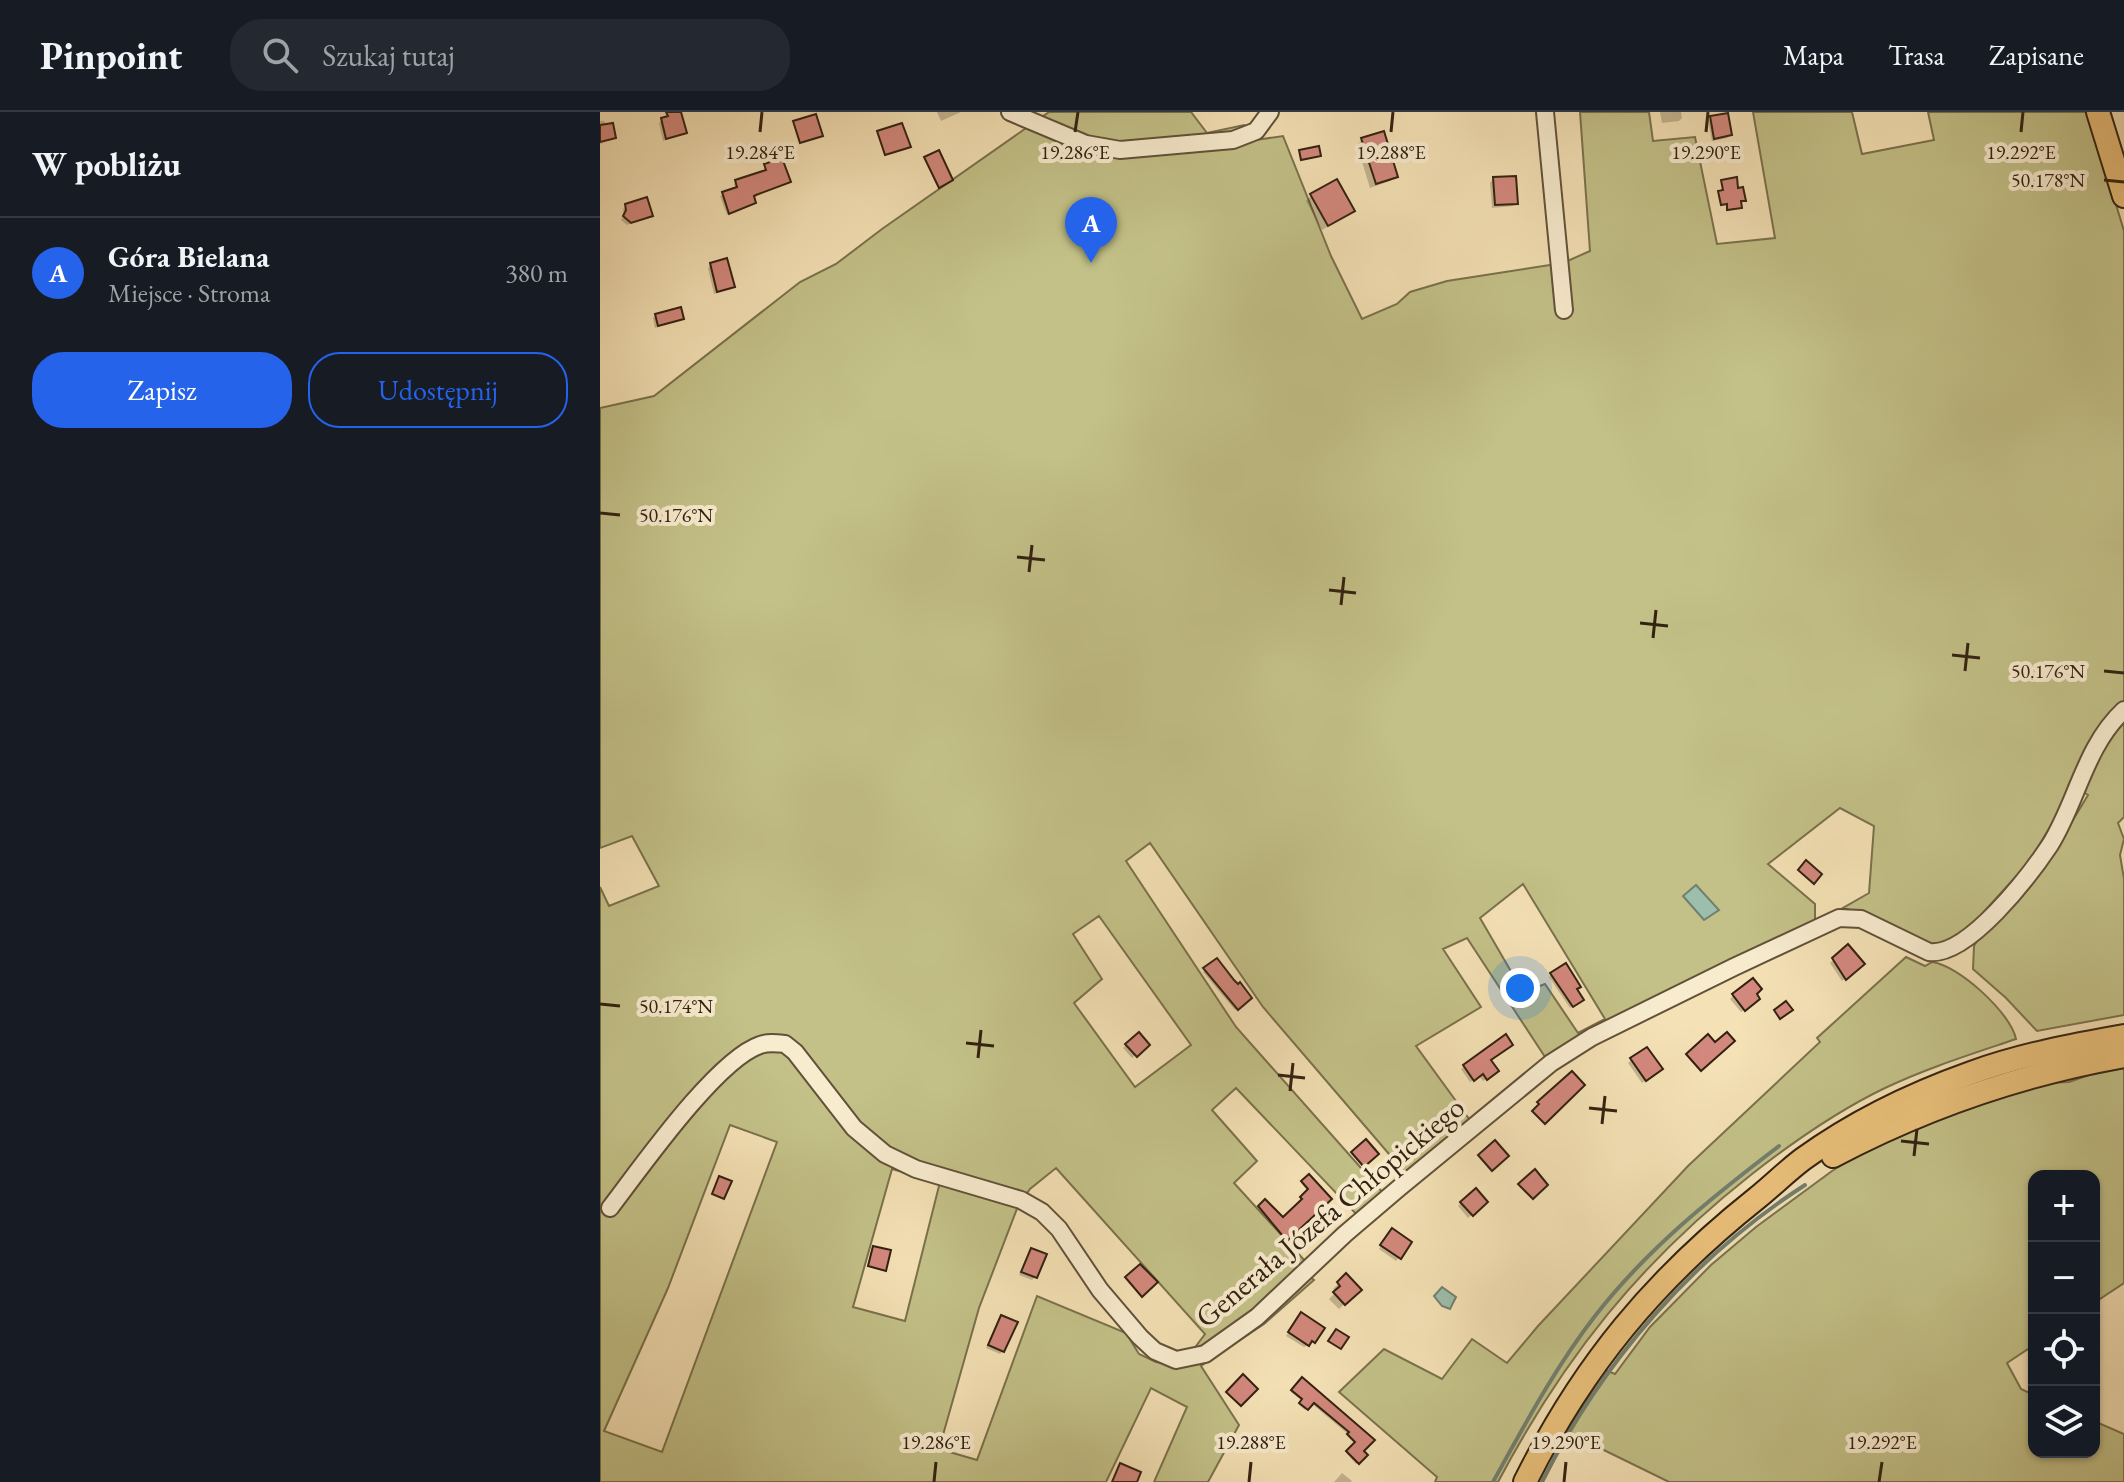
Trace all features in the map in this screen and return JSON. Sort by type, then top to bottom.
[{"type":"main road","points":[[2098,112],[2124,196]]},
{"type":"main road","points":[[1525,1482],[1559,1418],[1587,1374],[1626,1323],[1696,1249],[1804,1158],[1889,1108],[1934,1088],[2013,1060],[2124,1036]]},
{"type":"main road","points":[[1765,1191],[1862,1141],[1944,1106],[2043,1072],[2124,1056]]},
{"type":"street","points":[[1010,112],[1086,144],[1120,150],[1233,140],[1256,131],[1270,112]]},
{"type":"street","points":[[1545,112],[1564,310]]},
{"type":"street","name":"Generała Józefa Chłopickiego","points":[[610,1208],[709,1085],[759,1045],[785,1044],[795,1052],[854,1128],[885,1154],[916,1169],[1021,1200],[1042,1212],[1059,1229],[1100,1290],[1140,1337],[1164,1356],[1187,1360],[1205,1354],[1257,1317],[1399,1188],[1551,1063],[1592,1037],[1839,918],[1857,917],[1924,951],[1941,953],[1959,946],[1992,917],[2049,845],[2100,740],[2124,710]]},
{"type":"shaded area","points":[[1049,112],[1191,112],[1207,133],[1244,125],[1256,140],[1283,136],[1331,256],[1362,319],[1397,304],[1410,292],[1447,281],[1563,263],[1590,251],[1580,112],[1649,112],[1653,141],[1695,137],[1717,244],[1775,238],[1753,112],[1852,112],[1862,154],[1934,140],[1928,112],[2088,112],[2124,231],[2124,817],[2118,823],[2124,839],[2120,855],[2124,879],[2124,1015],[2037,1031],[1973,969],[1974,946],[1983,931],[2055,850],[2088,795],[2069,784],[2059,812],[2029,862],[1972,925],[1945,945],[1929,947],[1862,913],[1843,908],[1869,893],[1874,826],[1840,808],[1768,864],[1815,904],[1815,922],[1547,1060],[1467,938],[1443,949],[1481,1007],[1416,1046],[1472,1123],[1407,1175],[1263,1007],[1150,843],[1126,861],[1236,1027],[1384,1194],[1358,1216],[1236,1088],[1212,1110],[1257,1161],[1234,1183],[1305,1261],[1299,1267],[1314,1280],[1264,1324],[1201,1366],[1239,1425],[1208,1482],[1154,1482],[1187,1407],[1151,1388],[1106,1482],[600,1482],[600,887],[609,906],[659,886],[632,836],[600,848],[600,408],[654,396],[800,282],[836,264]],"holes":[[[1523,884],[1605,1019],[1578,1033],[1545,984],[1523,992],[1480,918]],[[1099,916],[1191,1045],[1135,1087],[1074,1003],[1102,979],[1073,934]],[[730,1125],[777,1142],[662,1452],[604,1431],[668,1288]],[[1056,1168],[1205,1334],[1181,1366],[1156,1362],[1139,1354],[1126,1333],[1037,1296],[977,1460],[939,1449],[979,1308],[1018,1206],[1030,1189]],[[892,1169],[940,1182],[905,1321],[853,1307]]]},
{"type":"shaded area","points":[[1696,885],[1719,910],[1704,920],[1683,896]]},
{"type":"shaded area","points":[[1906,957],[1925,966],[1932,962],[1943,965],[1969,981],[2004,1016],[2016,1039],[1933,1068],[1867,1097],[1799,1139],[1712,1207],[1674,1242],[1608,1314],[1550,1394],[1498,1482],[1435,1482],[1437,1477],[1339,1392],[1384,1349],[1442,1379],[1472,1339],[1507,1363],[1688,1166],[1820,1042],[1817,1038]]},
{"type":"shaded area","points":[[2124,1068],[2124,1283],[2100,1299],[2100,1170],[2028,1170],[2028,1349],[2007,1363],[2021,1389],[2028,1392],[2028,1458],[2100,1458],[2100,1424],[2124,1434],[2124,1482],[1669,1482],[1567,1432],[1605,1370],[1615,1374],[1650,1327],[1711,1265],[1756,1227],[1832,1171],[1884,1138],[1927,1121],[2043,1083],[2069,1082]]},
{"type":"shaded area","points":[[1442,1287],[1456,1297],[1450,1309],[1442,1306],[1434,1296]]},
{"type":"building","points":[[666,112],[681,112],[687,133],[666,139],[661,118],[668,116]]},
{"type":"building","points":[[1728,113],[1732,135],[1714,139],[1710,116]]},
{"type":"building","points":[[816,114],[823,136],[800,143],[793,121]]},
{"type":"building","points":[[613,123],[616,138],[600,142],[600,125]]},
{"type":"building","points":[[902,123],[911,147],[885,155],[877,131]]},
{"type":"building","points":[[1384,131],[1398,177],[1376,184],[1361,138]]},
{"type":"building","points":[[1319,146],[1321,156],[1301,160],[1299,150]]},
{"type":"building","points":[[939,150],[953,180],[939,188],[924,157]]},
{"type":"building","points":[[782,158],[791,182],[754,196],[756,203],[729,214],[722,192],[737,187],[735,180],[766,170],[764,164]]},
{"type":"building","points":[[1516,176],[1518,204],[1495,205],[1493,177]]},
{"type":"building","points":[[1737,177],[1738,188],[1743,187],[1746,201],[1741,201],[1742,208],[1727,210],[1727,204],[1721,205],[1718,191],[1723,190],[1721,180]]},
{"type":"building","points":[[1337,179],[1355,211],[1328,226],[1310,194]]},
{"type":"building","points":[[647,197],[653,216],[631,223],[623,216],[625,204]]},
{"type":"building","points":[[727,258],[735,287],[717,292],[710,263]]},
{"type":"building","points":[[681,307],[684,319],[658,326],[655,314]]},
{"type":"building","points":[[1806,860],[1822,874],[1814,884],[1798,870]]},
{"type":"building","points":[[1848,944],[1865,964],[1846,980],[1832,958]]},
{"type":"building","points":[[1217,958],[1252,998],[1238,1010],[1203,968]]},
{"type":"building","points":[[1566,963],[1581,987],[1577,989],[1584,1000],[1573,1007],[1550,973]]},
{"type":"building","points":[[1753,978],[1762,989],[1757,994],[1760,999],[1745,1011],[1732,994]]},
{"type":"building","points":[[1786,1001],[1793,1010],[1780,1019],[1774,1010]]},
{"type":"building","points":[[1139,1032],[1150,1045],[1137,1057],[1125,1044]]},
{"type":"building","points":[[1727,1032],[1735,1041],[1701,1071],[1686,1054],[1708,1034],[1715,1042]]},
{"type":"building","points":[[1506,1034],[1513,1045],[1491,1060],[1499,1071],[1487,1080],[1483,1074],[1474,1081],[1463,1065]]},
{"type":"building","points":[[1647,1047],[1663,1069],[1646,1081],[1630,1058]]},
{"type":"building","points":[[1572,1071],[1585,1085],[1545,1124],[1532,1111],[1539,1104],[1537,1102]]},
{"type":"building","points":[[1366,1139],[1379,1154],[1364,1167],[1351,1152]]},
{"type":"building","points":[[1495,1140],[1509,1156],[1492,1171],[1478,1155]]},
{"type":"building","points":[[1535,1169],[1548,1185],[1533,1199],[1518,1184]]},
{"type":"building","points":[[1309,1174],[1332,1199],[1287,1241],[1258,1206],[1265,1199],[1283,1217],[1302,1199],[1300,1197],[1308,1189],[1301,1181]]},
{"type":"building","points":[[719,1176],[732,1181],[724,1199],[712,1194]]},
{"type":"building","points":[[1476,1188],[1488,1202],[1473,1216],[1460,1202]]},
{"type":"building","points":[[1392,1228],[1412,1242],[1401,1259],[1380,1245]]},
{"type":"building","points":[[873,1246],[891,1250],[886,1271],[868,1266]]},
{"type":"building","points":[[1031,1248],[1047,1254],[1037,1278],[1021,1272]]},
{"type":"building","points":[[1140,1264],[1158,1282],[1142,1297],[1125,1277]]},
{"type":"building","points":[[1346,1273],[1362,1290],[1345,1305],[1333,1292]]},
{"type":"building","points":[[1301,1312],[1325,1328],[1315,1343],[1312,1341],[1309,1346],[1288,1332]]},
{"type":"building","points":[[1001,1315],[1018,1322],[1004,1352],[988,1345]]},
{"type":"building","points":[[1336,1329],[1349,1337],[1341,1349],[1328,1341]]},
{"type":"building","points":[[1243,1374],[1258,1389],[1241,1406],[1226,1392]]},
{"type":"building","points":[[1302,1377],[1375,1440],[1364,1451],[1368,1455],[1359,1464],[1346,1451],[1355,1442],[1347,1434],[1349,1432],[1314,1403],[1308,1410],[1299,1403],[1302,1399],[1291,1390]]},
{"type":"building","points":[[1120,1463],[1141,1472],[1137,1482],[1112,1482]]},
{"type":"waterway","points":[[1493,1482],[1554,1376],[1615,1292],[1681,1225],[1779,1146]]},
{"type":"waterway","points":[[1542,1482],[1593,1395],[1654,1316],[1725,1245],[1805,1185]]},
{"type":"place","name":"Góra Bielana","points":[[1091,263]]}]
